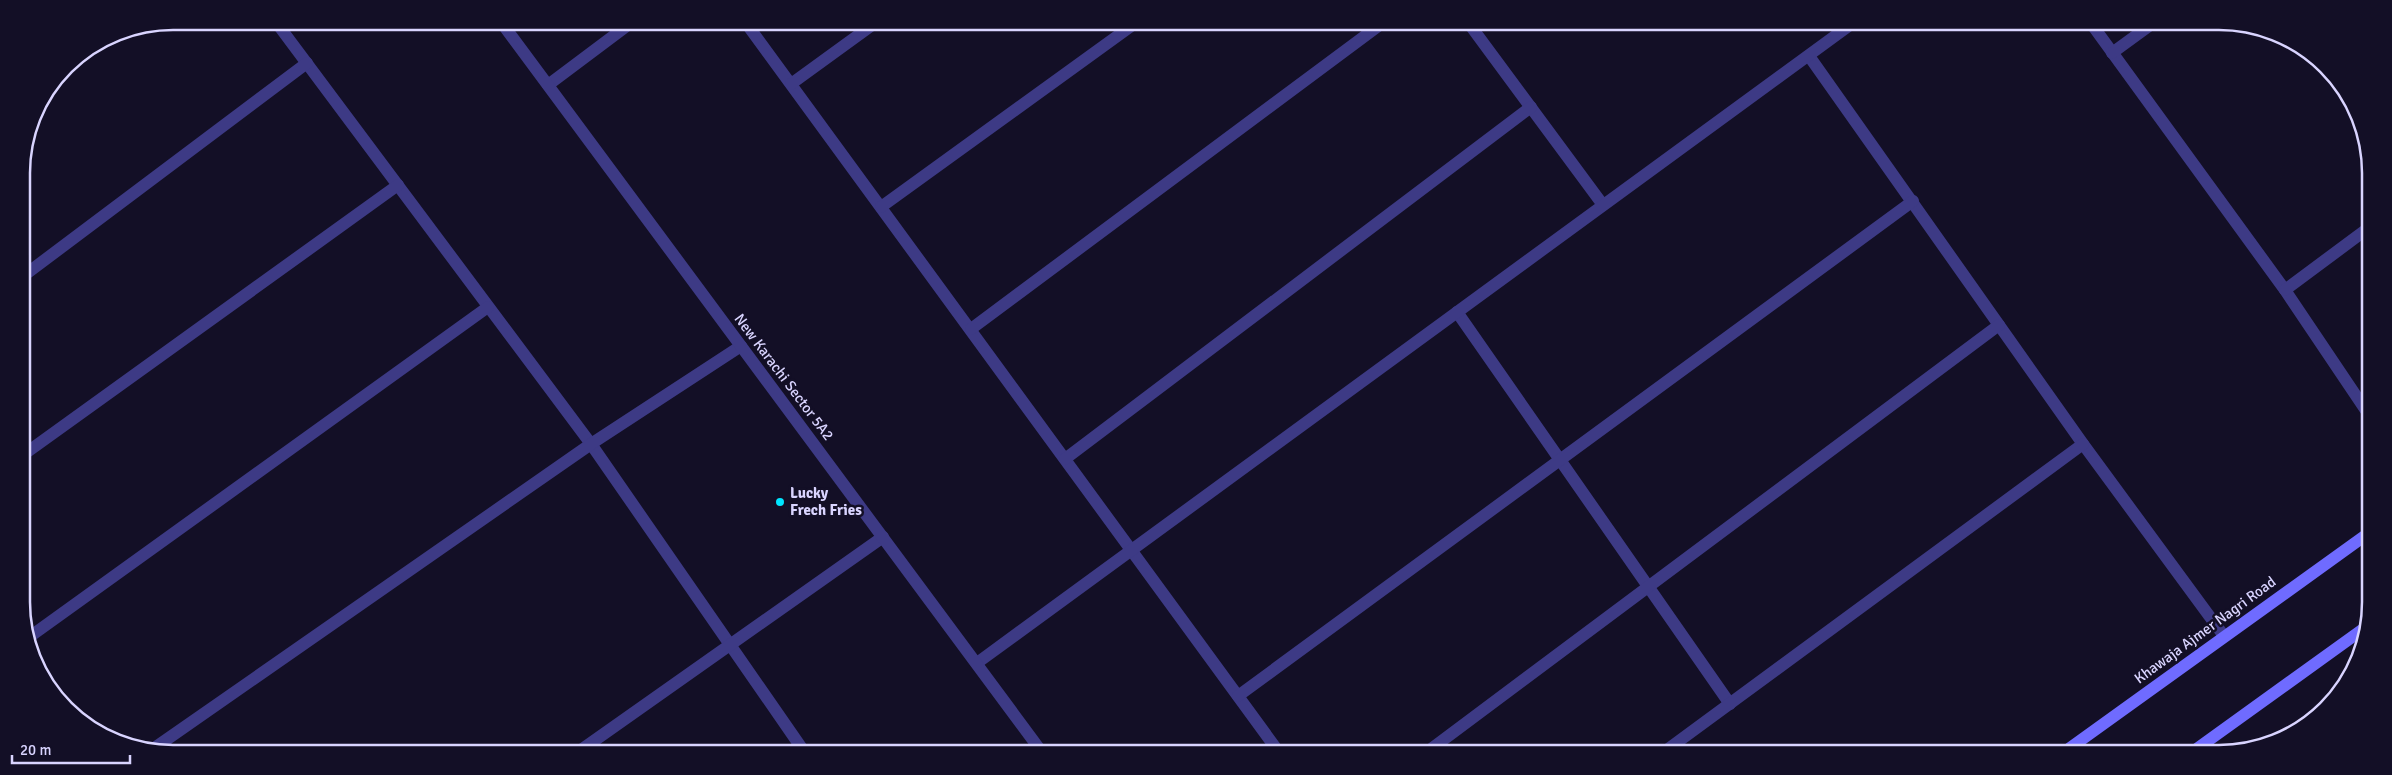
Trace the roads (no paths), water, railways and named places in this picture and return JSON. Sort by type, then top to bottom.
[{"type":"main road","name":"Khawaja Ajmer Nagri Road","points":[[2074,745],[2362,538]]},
{"type":"main road","points":[[2203,745],[2358,632]]},
{"type":"street","points":[[282,30],[591,444],[800,745]]},
{"type":"street","name":"New Karachi Sector 5A2","points":[[507,30],[1037,745]]},
{"type":"street","points":[[548,85],[621,30]]},
{"type":"street","points":[[751,30],[1274,745]]},
{"type":"street","points":[[791,84],[865,30]]},
{"type":"street","points":[[881,207],[1126,30]]},
{"type":"street","points":[[971,329],[1373,30]]},
{"type":"street","points":[[1474,30],[1603,205]]},
{"type":"street","points":[[976,663],[1845,30]]},
{"type":"street","points":[[2096,30],[2285,290],[2362,405]]},
{"type":"street","points":[[2112,53],[2143,30]]},
{"type":"street","points":[[1809,56],[2083,444],[2224,636]]},
{"type":"street","points":[[30,271],[307,63]]},
{"type":"street","points":[[1065,459],[1531,107]]},
{"type":"street","points":[[30,450],[398,185]]},
{"type":"street","points":[[1238,696],[1913,201]]},
{"type":"street","points":[[2285,290],[2362,233]]},
{"type":"street","points":[[34,634],[488,307]]},
{"type":"street","points":[[1457,312],[1730,704]]},
{"type":"street","points":[[1436,745],[2000,325]]},
{"type":"street","points":[[158,744],[591,444],[741,346]]},
{"type":"street","points":[[1674,745],[2083,444]]},
{"type":"street","points":[[588,745],[883,537]]},
{"type":"place","name":"Lucky Frech Fries","points":[[780,502]]}]
